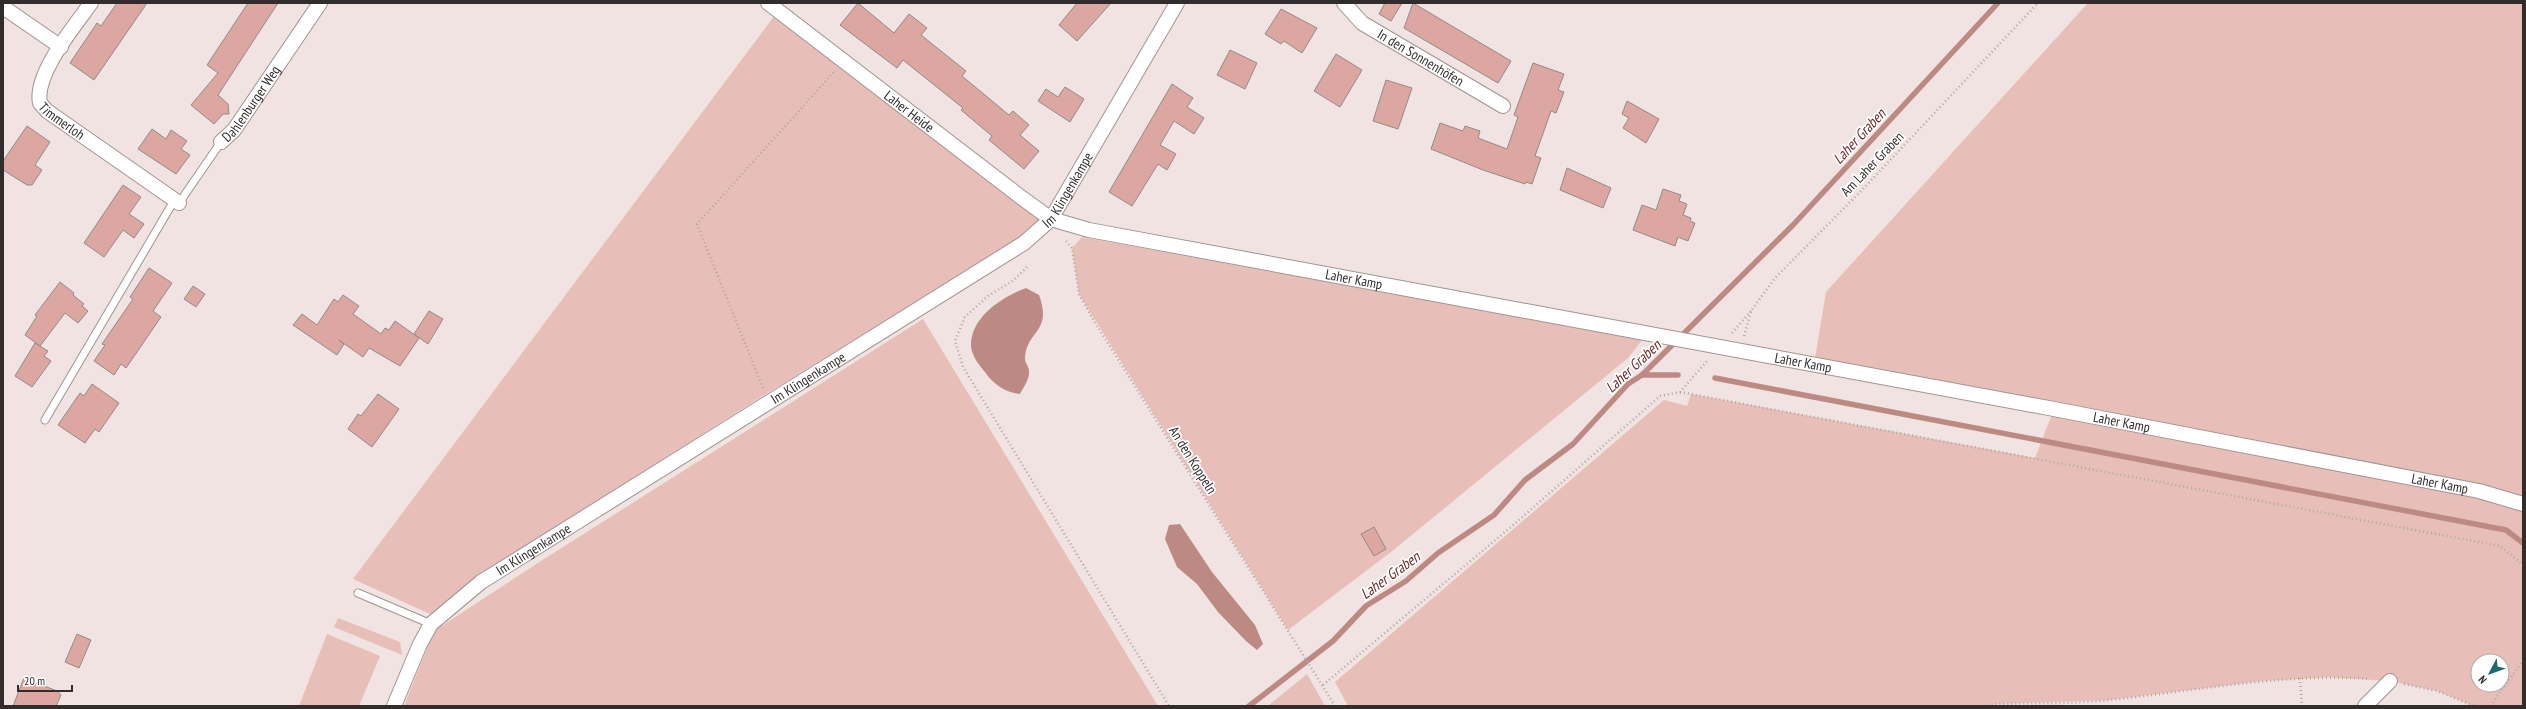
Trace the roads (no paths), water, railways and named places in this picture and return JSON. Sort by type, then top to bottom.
[{"type":"street","name":"Timmerloh","points":[[91,3],[61,47],[40,85],[40,103],[48,111],[177,201]]},
{"type":"street","name":"Dahlenburger Weg","points":[[221,142],[234,130],[320,3]]},
{"type":"street","name":"Laher Heide","points":[[768,3],[1051,219]]},
{"type":"street","name":"Im Klingenkampe","points":[[394,706],[430,624],[481,582],[768,401],[1024,243],[1051,219],[1177,3]]},
{"type":"street","name":"In den Sonnenhöfen","points":[[1344,3],[1349,6],[1362,23],[1503,106]]},
{"type":"street","points":[[3,7],[61,47]]},
{"type":"street","name":"Laher Kamp","points":[[1051,219],[1089,230],[2456,486],[2523,504]]},
{"type":"street","points":[[2365,706],[2390,681]]},
{"type":"lane","name":"Dahlenburger Weg","points":[[45,420],[177,201],[221,142]]},
{"type":"lane","points":[[358,593],[430,624]]},
{"type":"waterway","name":"Laher Graben","points":[[1249,706],[1333,641],[1366,606],[1406,581],[1438,553],[1494,515],[1525,480],[1573,444],[1628,384],[1642,375],[1793,225],[1998,3]]},
{"type":"waterway","points":[[1642,375],[1678,375]]},
{"type":"waterway","points":[[1715,378],[2506,530],[2523,543]]}]
